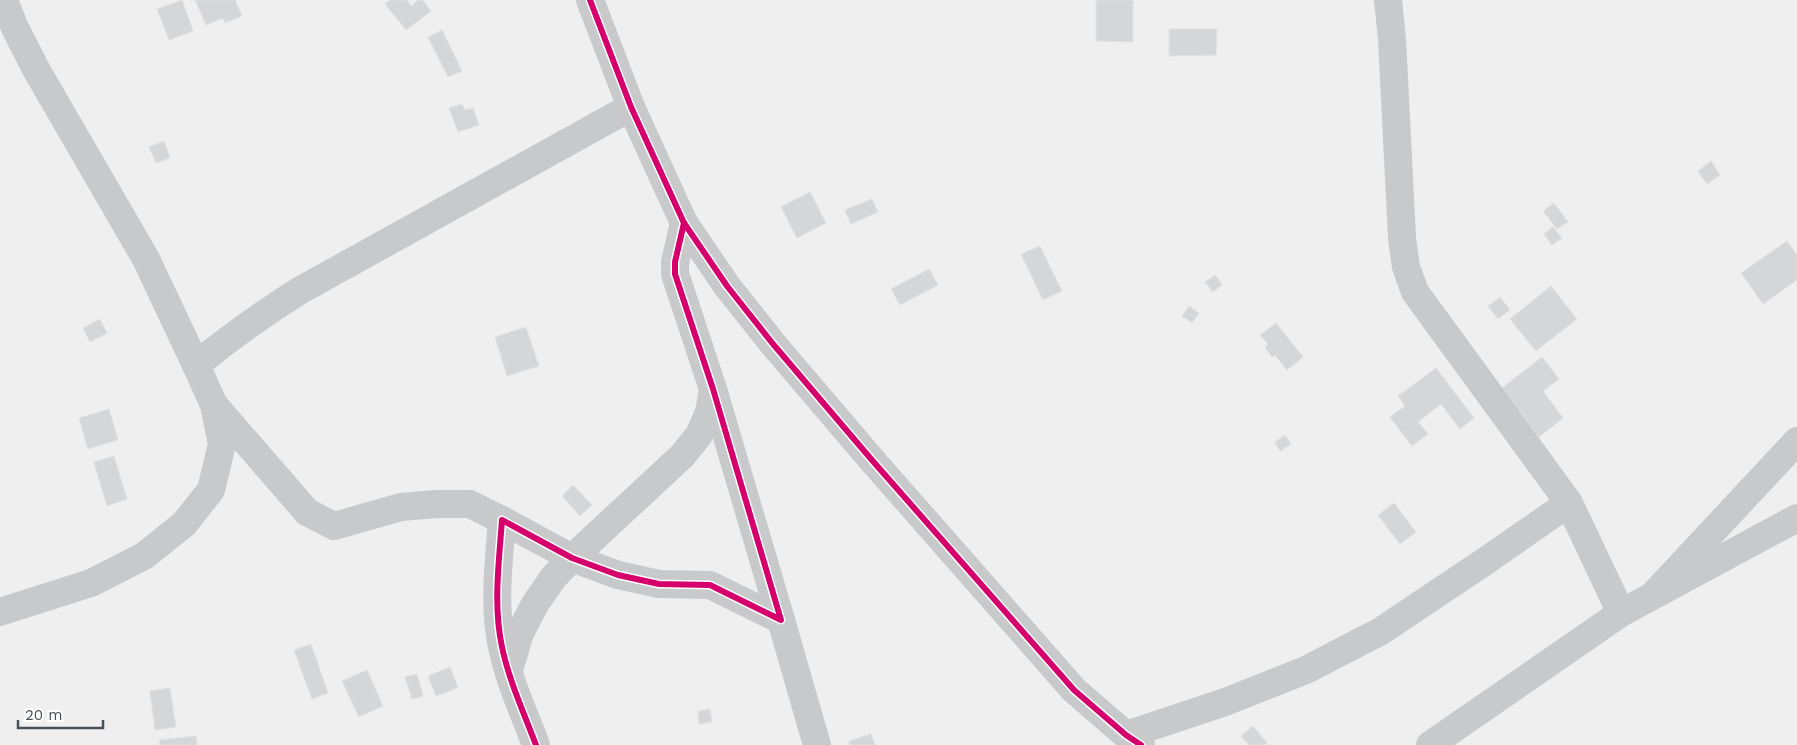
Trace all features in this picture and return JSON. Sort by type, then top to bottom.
[{"type":"street","points":[[0,612],[91,583],[144,556],[184,524],[211,490],[222,444],[214,405],[146,258],[37,71],[15,28],[4,0]]},
{"type":"street","points":[[590,0],[631,107],[684,223],[732,294],[871,459],[1074,690],[1133,740],[1314,666],[1381,631],[1569,503]]},
{"type":"street","points":[[1388,0],[1392,39],[1402,238],[1406,267],[1415,292],[1569,503],[1621,613]]},
{"type":"street","points":[[196,366],[263,313],[299,291],[631,107]]},
{"type":"street","points":[[684,223],[675,262],[675,274],[713,390],[818,745]]},
{"type":"street","points":[[508,671],[520,633],[535,604],[572,558],[682,456],[699,435],[709,412],[713,390]]},
{"type":"street","points":[[214,405],[307,512],[334,526],[401,507],[470,504],[572,558],[637,580],[672,585],[710,585],[781,620]]},
{"type":"street","points":[[1654,594],[1797,441]]},
{"type":"street","points":[[1430,745],[1621,613],[1797,518]]},
{"type":"street","points":[[502,520],[498,582],[498,619],[502,647],[508,671],[536,745]]},
{"type":"building","points":[[182,0],[193,31],[169,40],[157,9]]},
{"type":"building","points":[[195,0],[235,0],[242,16],[225,23],[223,18],[206,25]]},
{"type":"building","points":[[390,0],[407,0],[411,6],[418,0],[423,0],[431,11],[406,30],[385,4]]},
{"type":"building","points":[[1096,0],[1133,0],[1133,42],[1096,41]]},
{"type":"building","points":[[1169,29],[1217,29],[1216,55],[1169,56]]},
{"type":"building","points":[[442,30],[462,71],[448,77],[428,37]]},
{"type":"building","points":[[462,104],[465,110],[473,108],[479,125],[458,132],[449,108]]},
{"type":"building","points":[[164,141],[170,158],[156,163],[149,147]]},
{"type":"building","points":[[1711,161],[1720,175],[1707,184],[1698,171]]},
{"type":"building","points":[[810,192],[826,223],[797,238],[781,207]]},
{"type":"building","points":[[872,199],[878,212],[851,224],[845,210]]},
{"type":"building","points":[[1554,203],[1568,222],[1557,229],[1543,211]]},
{"type":"building","points":[[1553,227],[1562,238],[1552,245],[1544,234]]},
{"type":"building","points":[[1787,241],[1797,255],[1797,280],[1763,304],[1741,273]]},
{"type":"building","points":[[1040,246],[1062,291],[1043,300],[1021,254]]},
{"type":"building","points":[[929,269],[938,285],[900,305],[891,289]]},
{"type":"building","points":[[1215,275],[1222,285],[1213,292],[1205,282]]},
{"type":"building","points":[[1551,286],[1577,319],[1536,351],[1510,319]]},
{"type":"building","points":[[1500,297],[1510,310],[1498,319],[1488,306]]},
{"type":"building","points":[[1189,306],[1199,313],[1192,323],[1182,316]]},
{"type":"building","points":[[100,319],[107,333],[90,342],[83,328]]},
{"type":"building","points":[[1276,323],[1303,357],[1287,370],[1275,355],[1272,357],[1265,347],[1268,344],[1260,335]]},
{"type":"building","points":[[526,327],[539,366],[507,376],[495,337]]},
{"type":"building","points":[[1542,357],[1559,379],[1543,391],[1563,418],[1539,437],[1502,388]]},
{"type":"building","points":[[1436,368],[1474,418],[1460,429],[1441,404],[1418,422],[1428,434],[1412,446],[1390,417],[1405,406],[1398,396]]},
{"type":"building","points":[[109,409],[118,440],[88,449],[79,418]]},
{"type":"building","points":[[1285,435],[1291,444],[1280,451],[1275,442]]},
{"type":"building","points":[[114,456],[127,499],[107,506],[94,462]]},
{"type":"building","points":[[573,485],[592,505],[580,516],[562,496]]},
{"type":"building","points":[[1394,503],[1416,532],[1400,544],[1378,515]]},
{"type":"building","points":[[311,644],[328,693],[312,699],[294,650]]},
{"type":"building","points":[[450,667],[458,688],[436,696],[428,676]]},
{"type":"building","points":[[367,670],[383,706],[359,717],[342,681]]},
{"type":"building","points":[[417,674],[423,696],[412,699],[405,677]]},
{"type":"building","points":[[170,688],[176,727],[155,730],[150,691]]},
{"type":"building","points":[[710,709],[712,722],[699,724],[698,711]]},
{"type":"building","points":[[1253,726],[1267,743],[1264,745],[1249,745],[1241,736]]},
{"type":"building","points":[[871,734],[875,745],[850,745],[849,741]]},
{"type":"building","points":[[196,736],[197,745],[160,745],[159,740]]},
{"type":"cycle path","points":[[590,0],[631,107],[684,223],[727,286],[773,344],[871,459],[1074,690],[1126,735],[1141,745]]},
{"type":"cycle path","points":[[536,745],[517,697],[499,631],[497,584],[502,520],[572,558],[618,575],[659,584],[710,585],[781,620],[713,389],[675,274],[675,262],[684,223]]}]
